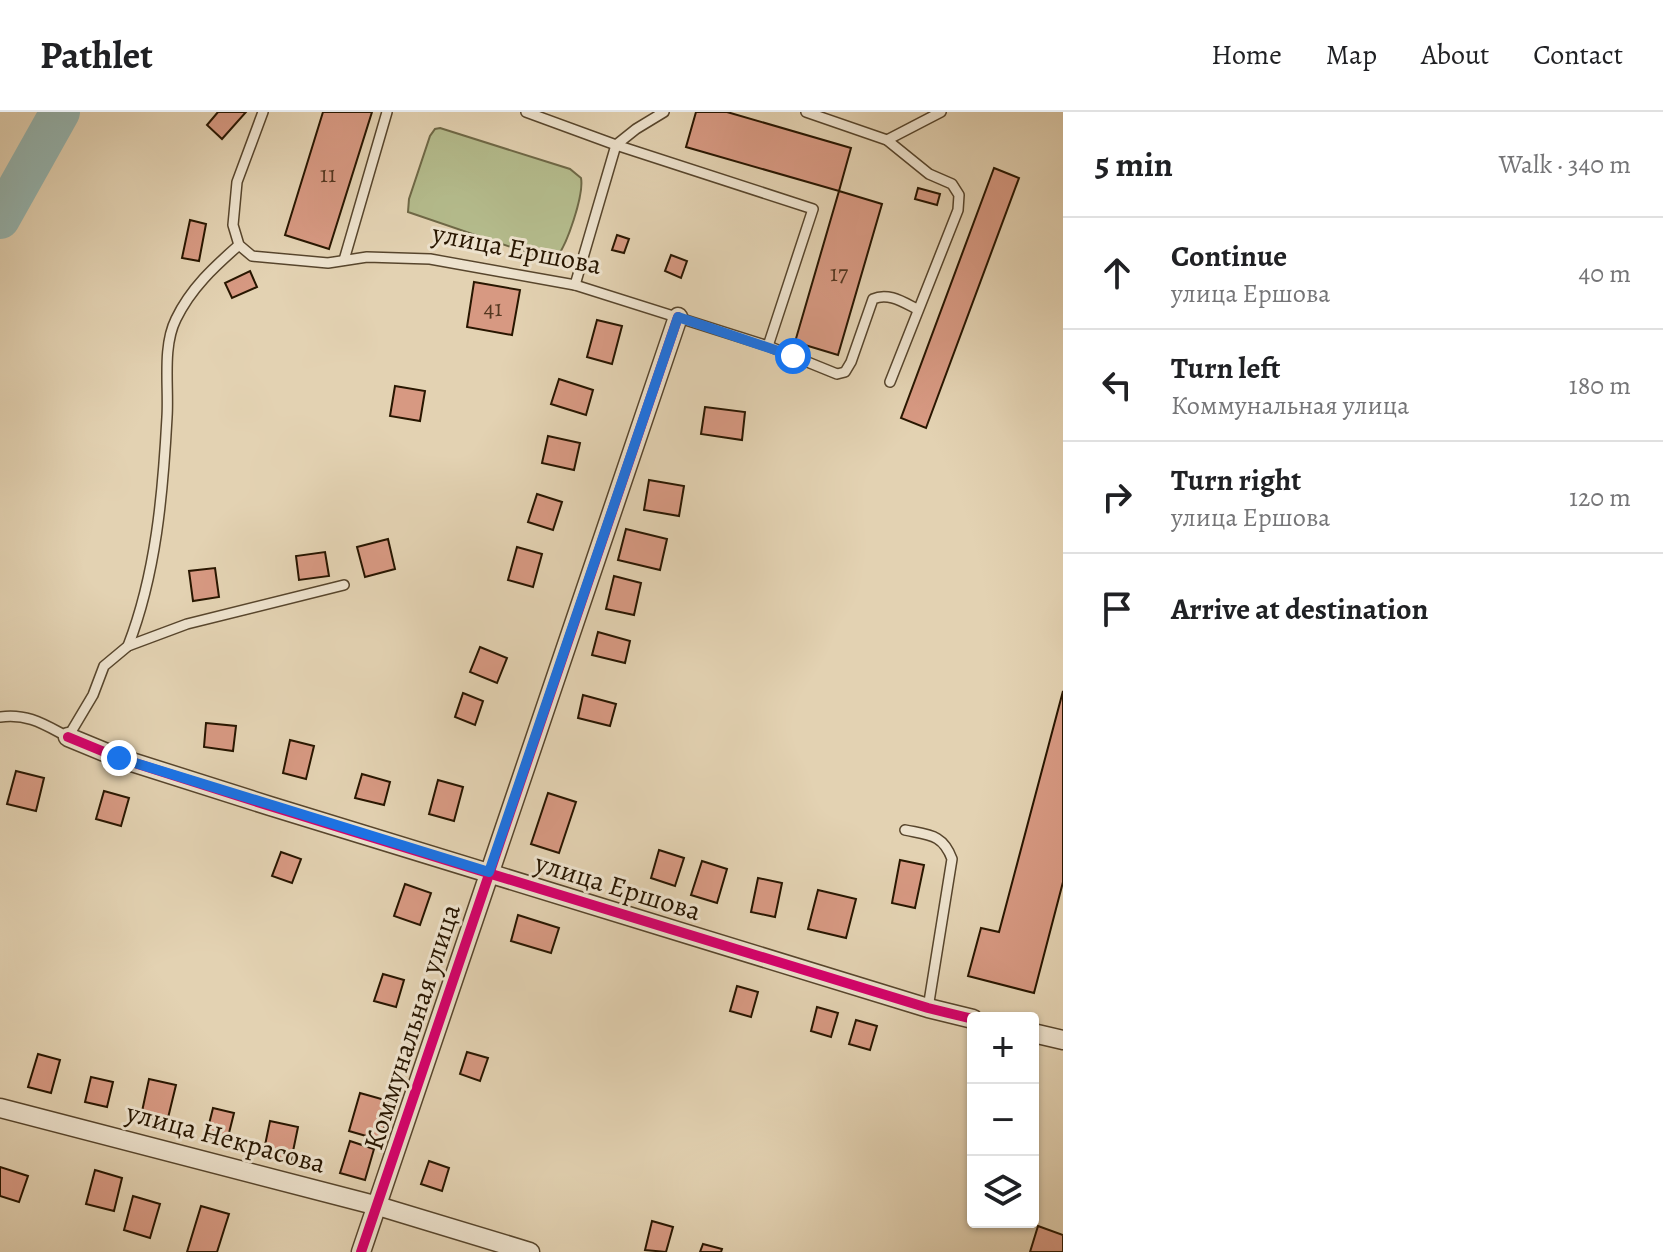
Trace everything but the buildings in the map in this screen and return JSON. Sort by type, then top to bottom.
[{"type":"street","name":"Коммунальная улица","points":[[361,1252],[678,317]]},
{"type":"street","name":"улица Ершова","points":[[68,737],[134,763],[967,1018]]},
{"type":"street","points":[[1039,1034],[1063,1040]]},
{"type":"street","name":"улица Некрасова","points":[[0,1108],[378,1206],[530,1252]]},
{"type":"lane","points":[[128,646],[142,611],[156,540],[167,417],[169,353],[175,321],[202,278],[239,245],[233,225],[237,182],[263,112]]},
{"type":"lane","points":[[344,260],[387,112]]},
{"type":"lane","points":[[526,112],[616,145],[813,209],[768,346]]},
{"type":"lane","points":[[575,285],[616,145],[664,112]]},
{"type":"lane","points":[[806,112],[887,140],[929,174],[952,184],[959,195],[958,210],[890,382]]},
{"type":"lane","points":[[887,140],[941,112]]},
{"type":"lane","name":"улица Ершова","points":[[239,245],[252,256],[328,263],[394,256],[430,259],[575,285],[768,346],[828,372],[845,372],[873,299],[889,297],[917,309]]},
{"type":"lane","points":[[0,717],[15,715],[33,718],[68,737],[93,695],[104,666],[128,646],[187,624],[344,585]]},
{"type":"lane","points":[[905,830],[934,836],[947,844],[952,859],[928,1008]]},
{"type":"green space","points":[[440,128],[570,169],[581,178],[574,220],[565,244],[555,259],[546,259],[408,212],[409,199],[430,136]]},
{"type":"waterway","points":[[0,219],[60,112]]},
{"type":"cycle path","points":[[361,1252],[678,317]]},
{"type":"cycle path","points":[[68,737],[119,758],[270,806],[967,1018]]},
{"type":"route","points":[[119,758],[489,872],[678,317],[793,356]]}]
